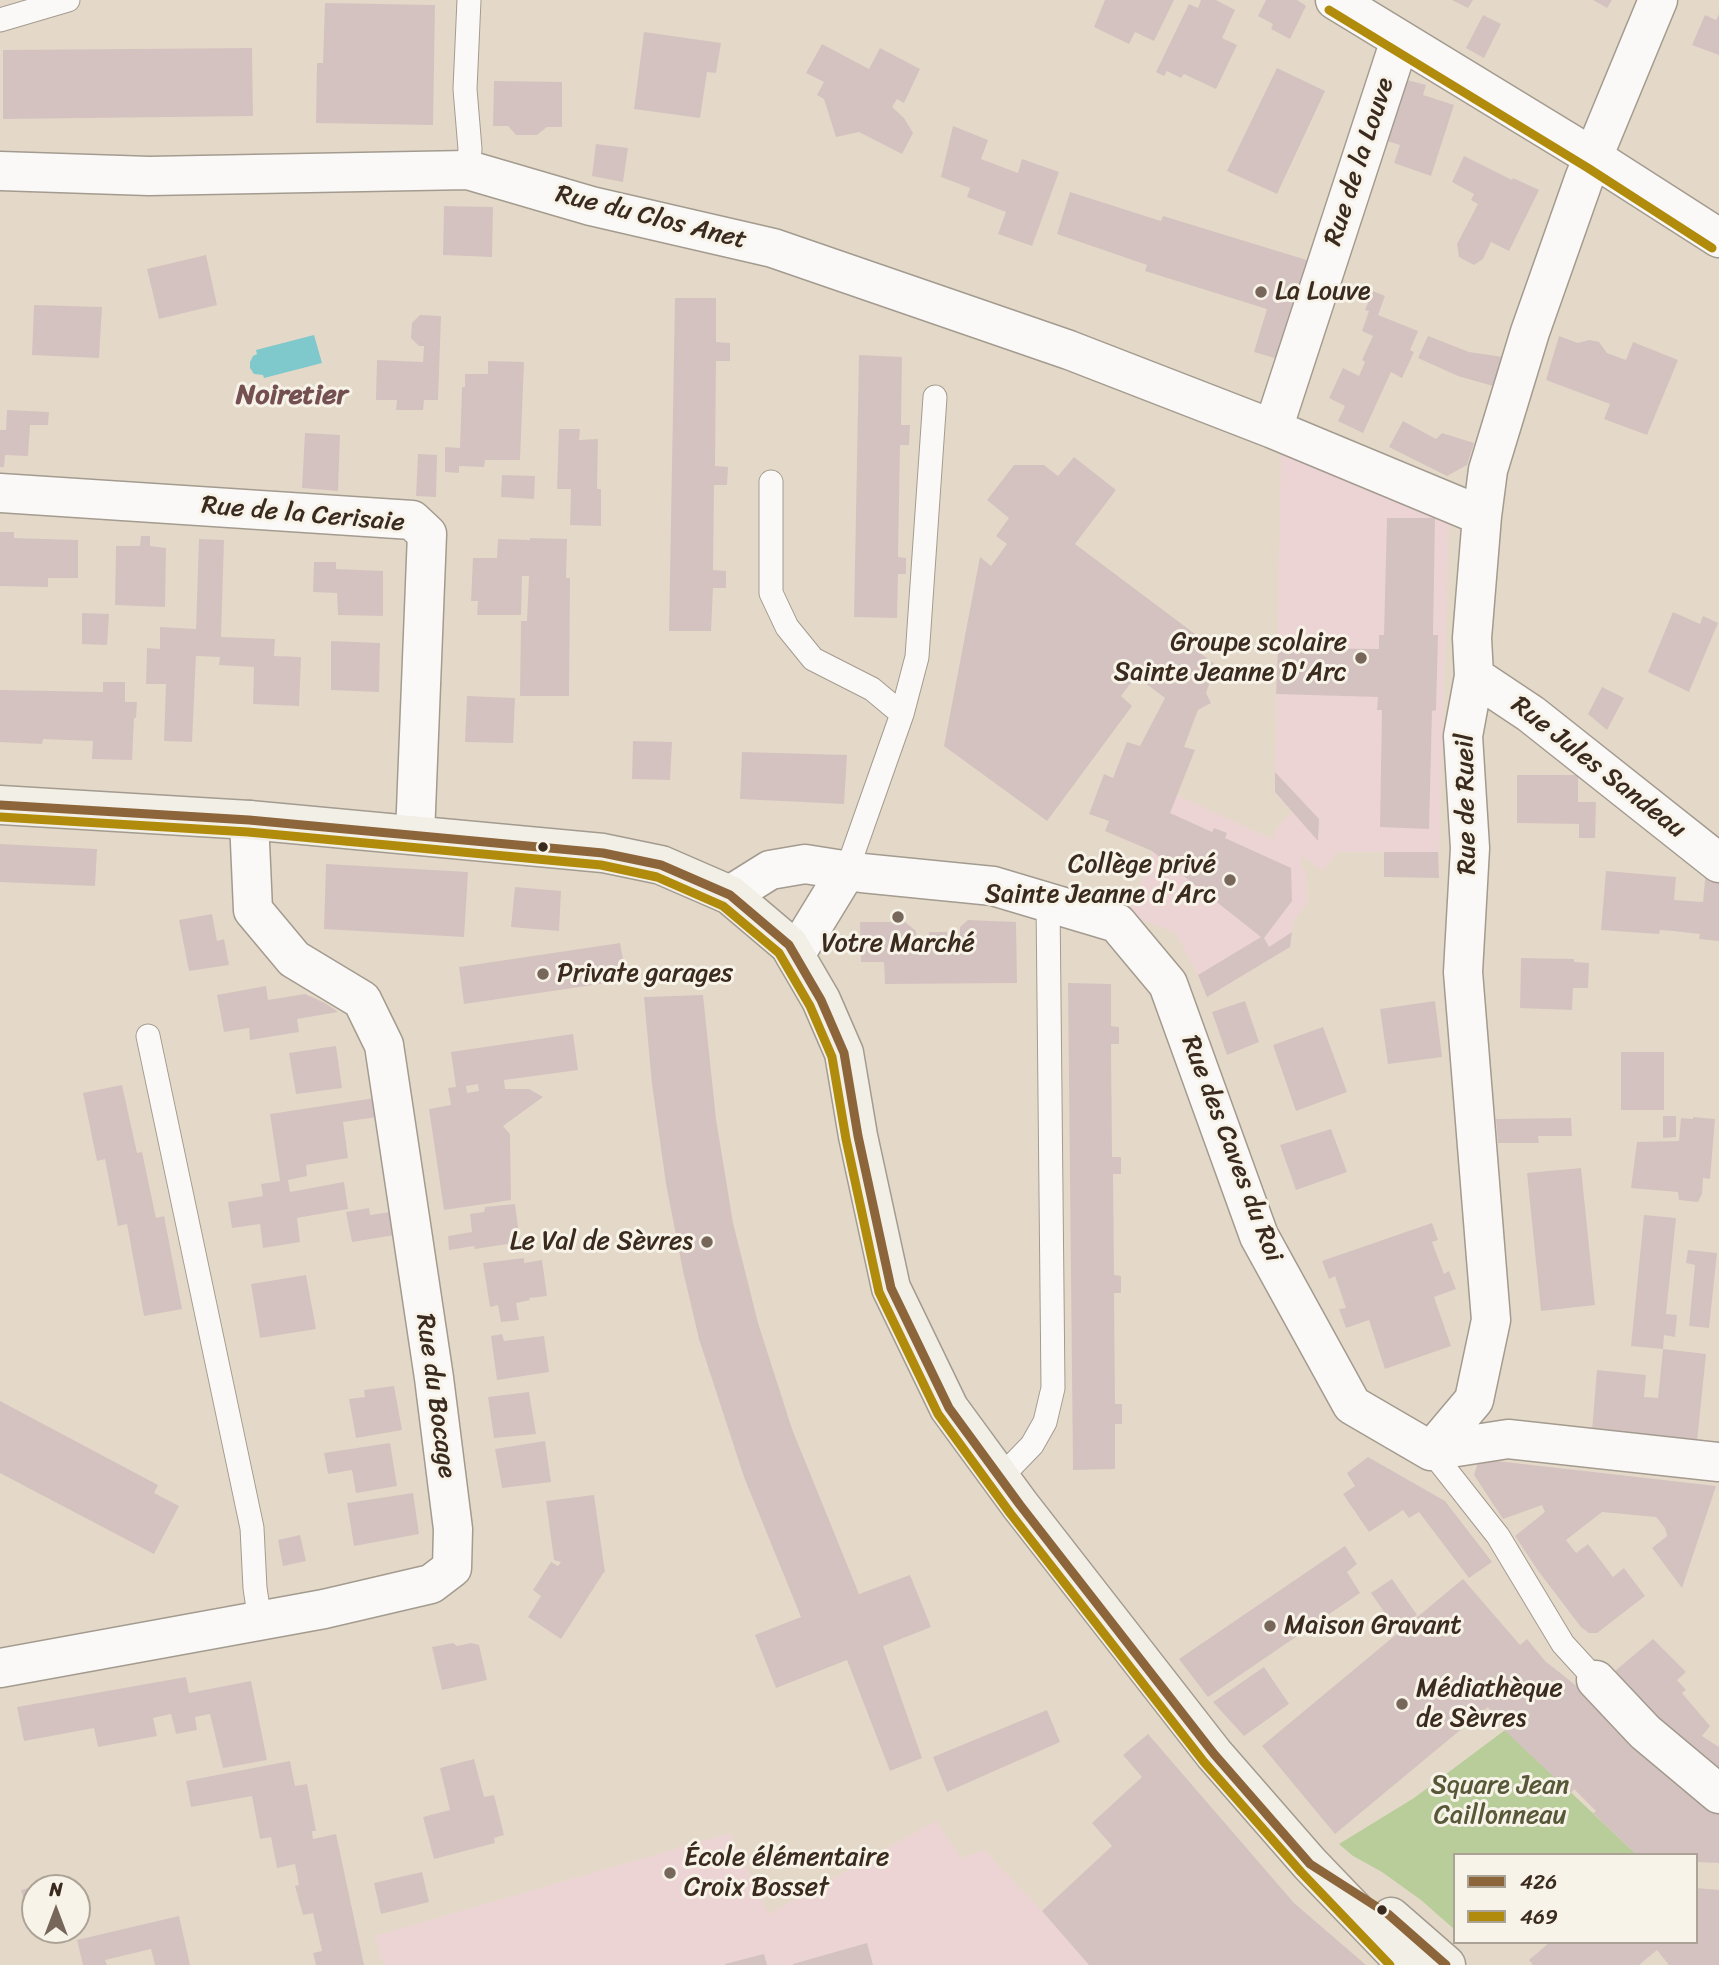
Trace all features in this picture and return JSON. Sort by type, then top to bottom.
[{"type":"main road","points":[[0,805],[249,820],[603,853],[661,865],[730,895],[789,945],[821,1000],[844,1053],[858,1136],[891,1288],[949,1408],[1214,1754],[1310,1864],[1407,1965]]},
{"type":"main road","points":[[1310,1864],[1388,1914],[1446,1965]]},
{"type":"street","points":[[1335,0],[1594,158],[1719,238]]},
{"type":"street","name":"Rue de Rueil","points":[[1431,1451],[1474,1400],[1491,1320],[1463,972],[1470,848],[1463,736],[1474,676],[1472,638],[1482,516],[1489,470],[1530,332],[1594,158],[1658,0]]},
{"type":"street","name":"Rue de la Louve","points":[[1273,429],[1400,40]]},
{"type":"street","name":"Rue du Clos Anet","points":[[0,170],[149,176],[468,170],[591,206],[772,247],[1069,351],[1273,429]]},
{"type":"street","points":[[1273,429],[1482,516]]},
{"type":"street","name":"Rue de la Cerisaie","points":[[0,493],[412,520],[428,534],[415,835]]},
{"type":"street","name":"Rue Jules Sandeau","points":[[1474,676],[1531,714],[1719,863]]},
{"type":"street","name":"Rue du Bocage","points":[[0,1668],[324,1609],[431,1584],[452,1568],[453,1529],[434,1378],[384,1045],[362,1000],[294,959],[253,909],[249,820]]},
{"type":"street","name":"Rue des Caves du Roi","points":[[730,895],[770,870],[804,864],[993,886],[1117,923],[1168,984],[1259,1236],[1352,1405],[1431,1451]]},
{"type":"street","points":[[795,955],[847,870]]},
{"type":"street","points":[[1431,1451],[1508,1439],[1719,1462]]},
{"type":"street","name":"Rue des Caves du Roi","points":[[1596,1680],[1645,1732],[1719,1794]]},
{"type":"lane","points":[[0,20],[68,0]]},
{"type":"lane","points":[[468,170],[470,149],[465,89],[469,0]]},
{"type":"lane","points":[[847,870],[902,714],[917,657],[935,397]]},
{"type":"lane","points":[[771,482],[771,593],[786,627],[813,659],[872,689],[902,714]]},
{"type":"lane","points":[[1000,1478],[1032,1446],[1045,1422],[1053,1388],[1048,902]]},
{"type":"lane","points":[[148,1036],[252,1528],[255,1588],[260,1621]]},
{"type":"lane","name":"Rue des Caves du Roi","points":[[1431,1451],[1498,1536],[1563,1644],[1596,1680]]},
{"type":"shaded area","name":"Groupe scolaire Sainte Jeanne D'Arc","points":[[1281,454],[1449,522],[1439,852],[1337,852],[1323,871],[1301,856],[1302,867],[1306,872],[1307,903],[1294,920],[1290,947],[1207,997],[1176,933],[1128,914],[1177,795],[1272,839],[1279,825],[1292,812],[1275,793]]},
{"type":"shaded area","points":[[936,1821],[961,1858],[984,1850],[1089,1965],[387,1965],[381,1959],[375,1936],[730,1833],[769,1914]]},
{"type":"green space","name":"Square Jean Caillonneau","points":[[1505,1730],[1635,1853],[1453,1853],[1453,1928],[1421,1900],[1339,1844],[1414,1798]]},
{"type":"water","points":[[314,335],[322,363],[264,378],[263,375],[254,374],[250,368],[253,356],[257,354],[256,350]]},
{"type":"building","points":[[1105,0],[1174,0],[1154,41],[1135,32],[1129,44],[1094,27]]},
{"type":"building","points":[[1201,0],[1216,0],[1235,10],[1222,38],[1237,45],[1216,89],[1184,74],[1181,78],[1167,71],[1164,76],[1156,72],[1189,4],[1198,8]]},
{"type":"building","points":[[1266,0],[1297,0],[1306,6],[1290,39],[1271,29],[1273,24],[1258,16]]},
{"type":"building","points":[[1452,0],[1473,0],[1468,8]]},
{"type":"building","points":[[1593,0],[1612,0],[1607,8]]},
{"type":"building","points":[[325,3],[435,5],[433,125],[316,123],[317,63],[323,63]]},
{"type":"building","points":[[1719,14],[1719,55],[1692,45],[1705,15],[1716,20]]},
{"type":"building","points":[[1483,15],[1501,24],[1484,58],[1466,48]]},
{"type":"building","points":[[644,32],[721,43],[716,73],[707,72],[700,118],[634,109]]},
{"type":"building","points":[[822,44],[869,69],[880,48],[920,69],[904,103],[897,99],[892,107],[904,118],[913,133],[902,154],[859,132],[836,137],[824,99],[817,95],[824,82],[806,73]]},
{"type":"building","points":[[252,48],[253,116],[3,119],[3,50]]},
{"type":"building","points":[[1277,68],[1325,91],[1277,194],[1227,171]]},
{"type":"building","points":[[1407,80],[1426,85],[1423,95],[1454,105],[1431,176],[1394,163],[1400,145],[1387,141]]},
{"type":"building","points":[[494,81],[562,82],[562,127],[547,127],[537,135],[516,135],[508,126],[493,126]]},
{"type":"building","points":[[953,126],[988,140],[981,159],[1018,173],[1022,159],[1059,172],[1032,246],[998,234],[1006,212],[967,197],[970,188],[941,177]]},
{"type":"building","points":[[596,144],[628,148],[623,182],[592,176]]},
{"type":"building","points":[[1464,156],[1539,190],[1509,251],[1491,242],[1483,259],[1474,265],[1459,257],[1457,244],[1478,204],[1471,200],[1474,194],[1452,182]]},
{"type":"building","name":"La Louve","points":[[1070,192],[1161,221],[1163,216],[1310,261],[1288,362],[1254,352],[1267,309],[1145,271],[1147,265],[1057,234]]},
{"type":"building","points":[[444,206],[493,207],[492,257],[443,255]]},
{"type":"building","points":[[206,255],[217,305],[159,319],[147,269]]},
{"type":"building","points":[[1373,291],[1385,296],[1378,315],[1418,331],[1410,350],[1414,352],[1402,378],[1391,372],[1363,433],[1338,421],[1345,406],[1329,398],[1343,368],[1359,376],[1365,362],[1362,360],[1373,336],[1362,331],[1369,311],[1365,310]]},
{"type":"building","points":[[675,298],[716,298],[716,342],[730,343],[730,361],[716,361],[715,466],[728,467],[727,485],[714,485],[713,570],[726,571],[726,588],[713,588],[711,631],[669,631]]},
{"type":"building","points":[[34,305],[102,307],[99,358],[32,355]]},
{"type":"building","points":[[420,315],[441,316],[438,400],[424,400],[423,410],[396,410],[397,400],[376,400],[377,360],[423,362],[424,346],[419,346],[411,338],[412,323]]},
{"type":"building","points":[[1428,336],[1469,352],[1503,357],[1493,386],[1458,376],[1418,358]]},
{"type":"building","points":[[1559,336],[1578,343],[1589,340],[1599,342],[1607,353],[1626,360],[1633,342],[1678,360],[1647,435],[1604,419],[1610,404],[1546,380]]},
{"type":"building","points":[[859,355],[902,357],[901,425],[910,425],[909,445],[900,445],[898,557],[906,558],[906,574],[898,574],[897,618],[854,617]]},
{"type":"building","points":[[488,361],[524,362],[520,460],[485,460],[484,467],[459,466],[459,473],[445,472],[445,447],[460,448],[462,387],[465,387],[465,374],[488,374]]},
{"type":"building","points":[[7,410],[49,412],[48,425],[30,425],[28,456],[5,455],[4,467],[0,467],[0,430],[6,430]]},
{"type":"building","points":[[1403,421],[1436,439],[1442,433],[1474,443],[1467,465],[1447,476],[1389,447]]},
{"type":"building","points":[[559,429],[580,429],[579,440],[598,439],[597,489],[601,489],[601,526],[570,525],[571,489],[557,489]]},
{"type":"building","points":[[305,433],[340,435],[338,491],[302,488]]},
{"type":"building","points":[[418,454],[437,455],[436,497],[416,496]]},
{"type":"building","points":[[1074,457],[1116,490],[1075,544],[1199,637],[1192,647],[1216,665],[1206,693],[1211,703],[1198,710],[1184,747],[1195,750],[1170,813],[1212,832],[1214,828],[1227,833],[1225,838],[1291,868],[1292,901],[1264,938],[1269,947],[1292,932],[1290,947],[1207,997],[1198,975],[1261,937],[1152,851],[1105,831],[1109,821],[1089,814],[1104,774],[1113,778],[1127,742],[1140,746],[1165,698],[1136,676],[1121,696],[1132,706],[1047,821],[944,746],[980,557],[991,566],[1007,544],[996,536],[1009,518],[987,500],[1014,465],[1044,465],[1058,476]]},
{"type":"building","points":[[502,475],[535,476],[534,499],[501,497]]},
{"type":"building","points":[[1387,518],[1435,518],[1433,635],[1438,635],[1436,710],[1432,711],[1429,829],[1380,827],[1382,710],[1377,710],[1378,697],[1276,694],[1278,648],[1379,649],[1379,635],[1384,635]]},
{"type":"building","points":[[0,532],[14,532],[14,538],[78,540],[78,578],[48,578],[48,587],[0,586]]},
{"type":"building","points":[[141,536],[150,536],[150,546],[166,548],[165,607],[115,605],[116,546],[140,546]]},
{"type":"building","points":[[199,539],[224,540],[221,637],[275,639],[274,656],[301,657],[299,706],[253,704],[254,667],[219,665],[220,657],[196,656],[192,742],[164,741],[166,684],[146,684],[147,648],[160,649],[160,627],[196,629]]},
{"type":"building","points":[[498,539],[567,539],[566,578],[570,578],[569,696],[520,696],[521,621],[527,621],[529,576],[522,576],[521,615],[477,615],[478,601],[471,601],[473,558],[497,558]]},
{"type":"building","points":[[314,562],[336,562],[336,569],[383,571],[383,616],[338,615],[337,593],[313,592]]},
{"type":"building","points":[[1673,612],[1700,624],[1703,616],[1718,623],[1689,692],[1648,672]]},
{"type":"building","points":[[82,613],[109,614],[107,645],[82,644]]},
{"type":"building","points":[[331,641],[380,643],[379,692],[331,690]]},
{"type":"building","points":[[103,682],[125,682],[125,702],[137,702],[132,760],[92,759],[93,741],[43,739],[42,744],[0,742],[0,690],[103,692]]},
{"type":"building","points":[[1602,687],[1624,698],[1607,730],[1588,714]]},
{"type":"building","points":[[467,696],[515,698],[513,743],[465,742]]},
{"type":"building","points":[[633,741],[672,742],[670,780],[632,779]]},
{"type":"building","points":[[742,752],[847,755],[844,804],[740,799]]},
{"type":"building","points":[[1275,772],[1319,819],[1318,841],[1275,792]]},
{"type":"building","points":[[1517,775],[1578,775],[1578,802],[1596,802],[1595,838],[1579,838],[1579,824],[1517,823]]},
{"type":"building","points":[[0,844],[97,849],[95,886],[0,882]]},
{"type":"building","points":[[1384,852],[1438,852],[1439,878],[1384,877]]},
{"type":"building","points":[[326,864],[468,872],[464,937],[324,929]]},
{"type":"building","points":[[1706,869],[1719,877],[1719,941],[1699,939],[1700,934],[1673,931],[1660,930],[1659,934],[1601,930],[1606,871],[1676,877],[1674,900],[1703,902]]},
{"type":"building","points":[[515,887],[561,891],[559,931],[511,927]]},
{"type":"building","points":[[212,914],[217,941],[224,939],[229,965],[189,971],[179,920]]},
{"type":"building","points":[[968,920],[1016,922],[1017,983],[885,984],[884,962],[861,962],[860,922],[905,922],[916,931],[917,941],[929,941],[929,932],[947,932],[947,940],[960,939],[960,927]]},
{"type":"building","name":"Private garages","points":[[620,943],[627,980],[464,1004],[459,967]]},
{"type":"building","points":[[1521,958],[1574,959],[1574,962],[1589,963],[1588,988],[1573,988],[1572,1010],[1520,1008]]},
{"type":"building","points":[[1068,983],[1111,984],[1111,1026],[1119,1027],[1119,1044],[1111,1044],[1112,1157],[1121,1157],[1121,1174],[1113,1174],[1114,1275],[1121,1276],[1121,1293],[1114,1293],[1115,1404],[1122,1404],[1122,1424],[1115,1424],[1115,1469],[1073,1470]]},
{"type":"building","points":[[266,986],[268,1000],[305,994],[338,1012],[297,1019],[299,1032],[250,1040],[249,1028],[224,1032],[217,995]]},
{"type":"building","points":[[703,995],[716,1119],[733,1223],[758,1323],[792,1429],[859,1594],[910,1575],[931,1627],[883,1646],[922,1758],[890,1771],[847,1660],[776,1688],[755,1635],[801,1617],[744,1477],[699,1339],[666,1184],[652,1084],[644,997]]},
{"type":"building","points":[[1245,1001],[1259,1042],[1227,1055],[1212,1012]]},
{"type":"building","points":[[1435,1001],[1442,1057],[1388,1064],[1380,1009]]},
{"type":"building","points":[[1323,1027],[1347,1092],[1296,1111],[1273,1045]]},
{"type":"building","points":[[573,1034],[578,1070],[504,1080],[505,1089],[529,1089],[543,1097],[503,1126],[510,1134],[511,1200],[444,1210],[429,1109],[451,1105],[448,1088],[456,1087],[451,1052]],"holes":[[[478,1084],[479,1091],[467,1093],[466,1086]]]},
{"type":"building","points":[[336,1046],[342,1088],[296,1094],[289,1053]]},
{"type":"building","points":[[1621,1052],[1664,1052],[1664,1110],[1621,1110]]},
{"type":"building","points":[[122,1085],[137,1153],[142,1152],[156,1218],[164,1216],[182,1309],[144,1316],[127,1224],[118,1226],[105,1159],[97,1161],[83,1093]]},
{"type":"building","points":[[375,1098],[377,1117],[343,1122],[348,1158],[306,1165],[307,1176],[288,1180],[290,1192],[344,1182],[348,1209],[297,1218],[300,1242],[263,1248],[260,1224],[232,1228],[228,1202],[263,1196],[261,1184],[280,1181],[270,1114]]},
{"type":"building","points":[[1663,1116],[1676,1116],[1676,1137],[1663,1138]]},
{"type":"building","points":[[1571,1118],[1572,1136],[1538,1136],[1539,1143],[1498,1143],[1496,1119]]},
{"type":"building","points":[[1681,1118],[1715,1119],[1710,1179],[1703,1178],[1702,1194],[1698,1202],[1679,1200],[1678,1192],[1631,1188],[1637,1142],[1679,1141]]},
{"type":"building","points":[[1331,1129],[1347,1172],[1296,1190],[1280,1145]]},
{"type":"building","points":[[1581,1168],[1595,1305],[1541,1311],[1527,1173]]},
{"type":"building","points":[[515,1204],[520,1242],[449,1250],[448,1236],[472,1232],[470,1214],[484,1212],[485,1207]]},
{"type":"building","points":[[369,1208],[370,1215],[391,1212],[395,1235],[352,1242],[346,1212]]},
{"type":"building","points":[[1644,1215],[1676,1218],[1666,1314],[1677,1315],[1675,1337],[1664,1335],[1663,1349],[1631,1346]]},
{"type":"building","points":[[1432,1223],[1438,1240],[1432,1242],[1444,1274],[1449,1271],[1456,1289],[1434,1297],[1451,1346],[1385,1369],[1369,1320],[1346,1328],[1339,1309],[1346,1308],[1335,1276],[1329,1279],[1322,1261]]},
{"type":"building","points":[[1688,1250],[1717,1253],[1709,1328],[1689,1326],[1695,1265],[1686,1263]]},
{"type":"building","points":[[524,1258],[524,1263],[542,1260],[547,1296],[516,1303],[519,1320],[501,1322],[498,1305],[490,1307],[483,1263]]},
{"type":"building","points":[[306,1275],[316,1329],[260,1338],[251,1284]]},
{"type":"building","points":[[502,1334],[504,1341],[544,1336],[549,1372],[497,1380],[491,1336]]},
{"type":"building","points":[[1663,1349],[1706,1354],[1697,1442],[1592,1431],[1597,1370],[1646,1375],[1644,1397],[1658,1398]]},
{"type":"building","points":[[394,1386],[402,1430],[356,1438],[349,1399],[365,1397],[364,1390]]},
{"type":"building","points":[[529,1392],[536,1434],[494,1438],[488,1397]]},
{"type":"building","points":[[0,1401],[158,1485],[154,1493],[179,1506],[154,1554],[0,1473]]},
{"type":"building","points":[[545,1441],[551,1482],[502,1488],[495,1449]]},
{"type":"building","points":[[390,1443],[397,1486],[356,1493],[352,1470],[328,1474],[324,1453]]},
{"type":"building","points":[[1368,1457],[1445,1501],[1492,1562],[1469,1578],[1419,1512],[1409,1518],[1403,1510],[1369,1532],[1343,1494],[1355,1486],[1347,1473]]},
{"type":"building","points":[[1479,1459],[1716,1486],[1682,1588],[1652,1548],[1667,1536],[1665,1528],[1656,1517],[1602,1512],[1566,1540],[1576,1553],[1588,1544],[1613,1577],[1624,1568],[1645,1596],[1597,1633],[1589,1633],[1581,1627],[1539,1572],[1515,1536],[1545,1512],[1542,1505],[1503,1519],[1474,1475]]},
{"type":"building","points":[[413,1493],[419,1534],[354,1546],[347,1503]]},
{"type":"building","points":[[594,1495],[605,1573],[561,1639],[528,1617],[541,1596],[533,1590],[551,1562],[558,1566],[561,1562],[554,1560],[546,1501]]},
{"type":"building","points":[[300,1535],[306,1561],[283,1566],[278,1540]]},
{"type":"building","name":"Maison Gravant","points":[[1345,1546],[1357,1564],[1347,1572],[1360,1593],[1208,1697],[1179,1659]]},
{"type":"building","points":[[1392,1579],[1417,1615],[1396,1629],[1371,1593]]},
{"type":"building","points":[[1463,1579],[1520,1645],[1527,1639],[1545,1661],[1631,1729],[1719,1808],[1719,1863],[1698,1862],[1698,1853],[1635,1853],[1593,1813],[1596,1811],[1574,1789],[1571,1793],[1499,1725],[1488,1707],[1335,1834],[1262,1746]]},
{"type":"building","points":[[1653,1639],[1686,1672],[1677,1680],[1686,1690],[1682,1693],[1710,1726],[1702,1736],[1719,1747],[1719,1780],[1690,1757],[1615,1671]]},
{"type":"building","points":[[453,1643],[457,1646],[471,1643],[479,1645],[487,1680],[442,1690],[432,1647]]},
{"type":"building","points":[[1264,1667],[1289,1704],[1244,1736],[1213,1702]]},
{"type":"building","points":[[186,1677],[189,1693],[251,1681],[267,1760],[223,1768],[210,1714],[195,1717],[197,1730],[176,1734],[171,1714],[153,1718],[157,1736],[98,1747],[94,1728],[24,1741],[17,1707]]},
{"type":"building","points":[[1047,1710],[1060,1742],[947,1792],[933,1757]]},
{"type":"building","points":[[1148,1734],[1294,1903],[1366,1965],[1089,1965],[1042,1911],[1112,1846],[1092,1823],[1142,1777],[1123,1755]]},
{"type":"building","points":[[474,1759],[484,1797],[494,1795],[504,1835],[494,1838],[495,1843],[434,1859],[423,1817],[450,1810],[440,1768]]},
{"type":"building","points":[[290,1761],[295,1786],[307,1784],[316,1831],[312,1831],[313,1839],[336,1834],[364,1965],[316,1965],[313,1953],[322,1951],[313,1913],[303,1915],[295,1886],[299,1885],[295,1864],[277,1868],[271,1837],[260,1839],[252,1796],[191,1807],[186,1781]]},
{"type":"building","points":[[422,1872],[429,1902],[381,1914],[374,1883]]},
{"type":"building","points":[[1698,1888],[1719,1890],[1719,1965],[1669,1965],[1657,1950],[1639,1965],[1533,1965],[1529,1960],[1548,1944],[1698,1944]]},
{"type":"building","points":[[179,1916],[190,1965],[155,1965],[151,1949],[105,1960],[107,1965],[83,1965],[78,1944],[91,1944],[91,1937]]},
{"type":"building","points":[[867,1943],[873,1965],[793,1965],[793,1964]]},
{"type":"building","points":[[764,1954],[767,1965],[725,1965],[725,1964]]},
{"type":"transit line","name":"469","points":[[1329,10],[1588,168],[1712,248]]},
{"type":"transit line","name":"426","points":[[0,805],[249,820],[603,853],[661,865],[730,895],[789,945],[821,1000],[844,1053],[858,1136],[891,1288],[949,1408],[1020,1505],[1214,1754],[1310,1864],[1388,1914],[1446,1965]]},
{"type":"transit line","name":"469","points":[[0,817],[248,832],[601,865],[657,877],[723,906],[779,953],[810,1006],[832,1057],[846,1139],[879,1292],[938,1414],[1010,1513],[1204,1762],[1301,1872],[1390,1965]]},
{"type":"place","name":"La Louve","points":[[1261,292]]},
{"type":"place","name":"Groupe scolaire Sainte Jeanne D'Arc","points":[[1361,658]]},
{"type":"place","name":"Collège privé Sainte Jeanne d'Arc","points":[[1230,880]]},
{"type":"place","name":"Votre Marché","points":[[898,917]]},
{"type":"place","name":"Private garages","points":[[543,974]]},
{"type":"place","name":"Le Val de Sèvres","points":[[707,1242]]},
{"type":"place","name":"Maison Gravant","points":[[1270,1626]]},
{"type":"place","name":"Médiathèque de Sèvres","points":[[1402,1704]]},
{"type":"place","name":"École élémentaire Croix Bosset","points":[[670,1873]]},
{"type":"district","name":"Noiretier","points":[[292,396]]}]
